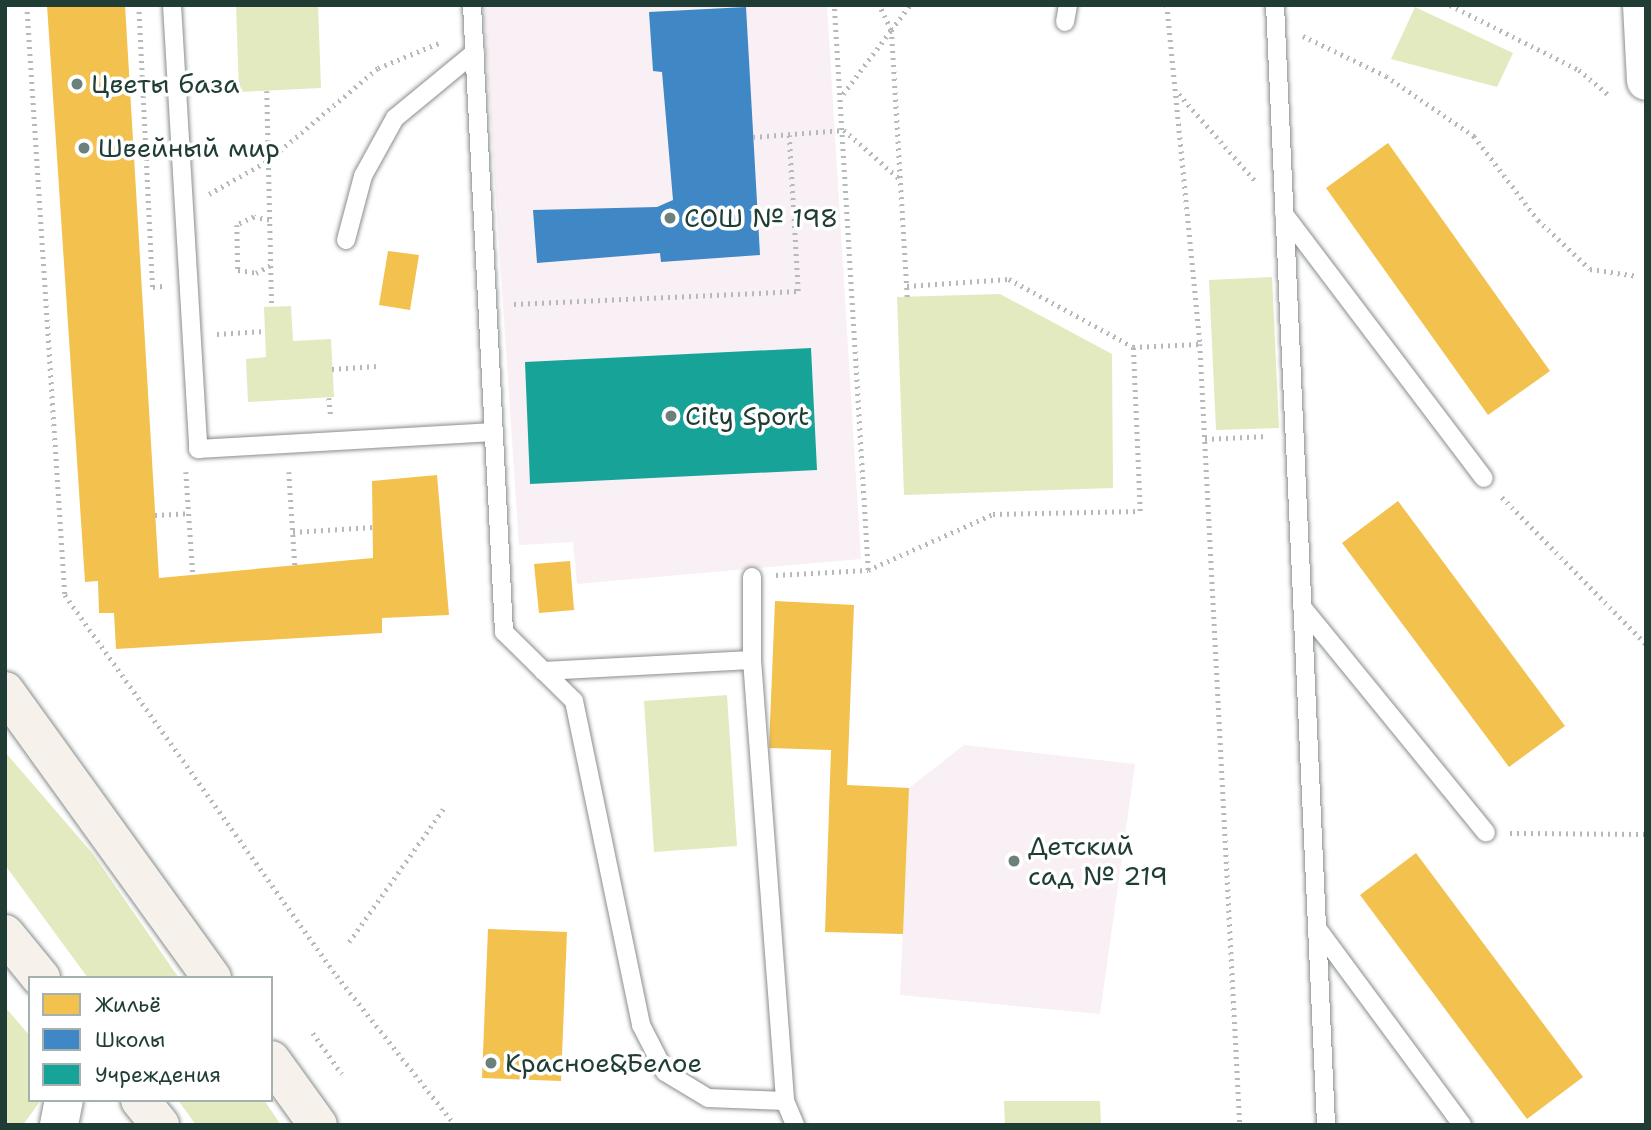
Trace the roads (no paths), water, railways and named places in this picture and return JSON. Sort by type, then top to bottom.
[{"type":"main road","points":[[1633,92],[1642,5]]},
{"type":"main road","points":[[5,691],[211,976]]},
{"type":"main road","points":[[7,937],[31,976]]},
{"type":"main road","points":[[7,937],[38,976]]},
{"type":"main road","points":[[273,1062],[318,1125]]},
{"type":"main road","points":[[59,1125],[64,1102]]},
{"type":"main road","points":[[142,1102],[160,1125]]},
{"type":"lane","points":[[172,5],[198,449],[494,432]]},
{"type":"lane","points":[[472,5],[504,632],[574,701],[641,1026],[665,1072],[708,1098],[785,1101]]},
{"type":"lane","points":[[1275,9],[1326,1125]]},
{"type":"lane","points":[[346,240],[363,176],[395,118],[475,52]]},
{"type":"lane","points":[[1284,214],[1484,478]]},
{"type":"lane","points":[[752,577],[752,660],[785,1101],[795,1125]]},
{"type":"lane","points":[[1302,607],[1486,833]]},
{"type":"lane","points":[[543,670],[752,660]]},
{"type":"lane","points":[[1317,928],[1462,1125]]},
{"type":"place","name":"Цветы база","points":[[77,84]]},
{"type":"place","name":"Швейный мир","points":[[84,148]]},
{"type":"place","name":"СОШ № 198","points":[[670,218]]},
{"type":"place","name":"City Sport","points":[[671,416]]},
{"type":"place","name":"Детский сад № 219","points":[[1014,861]]},
{"type":"place","name":"Красное&Белое","points":[[491,1063]]}]
